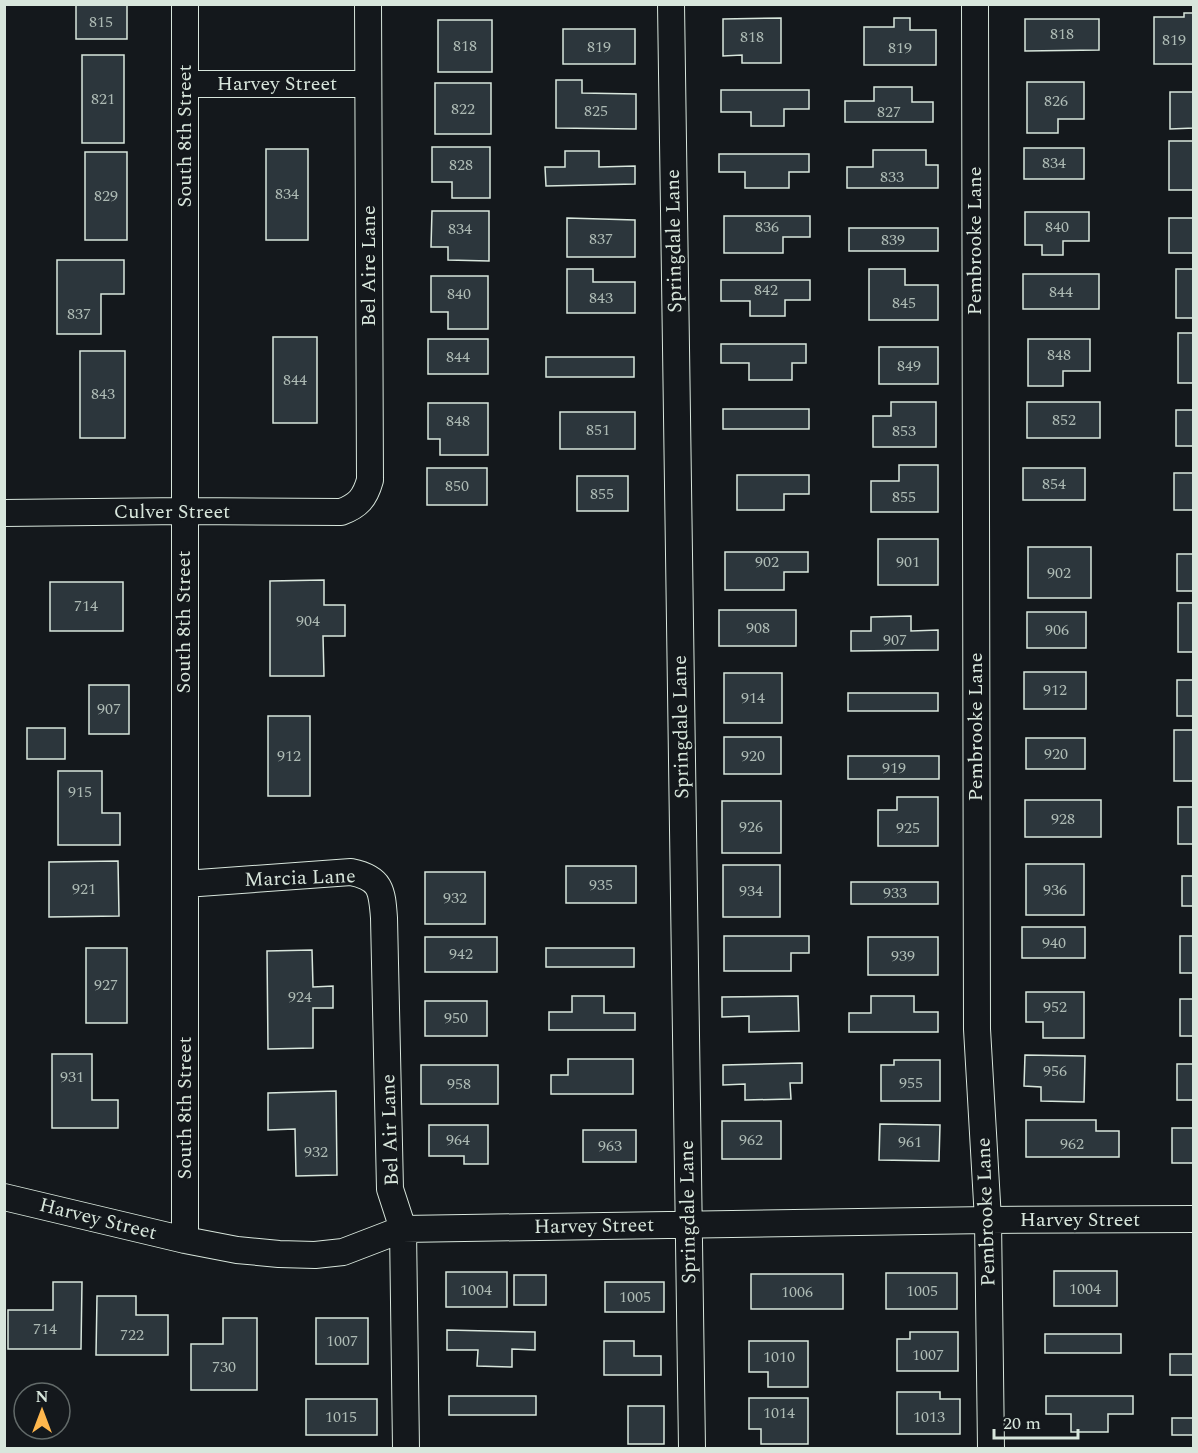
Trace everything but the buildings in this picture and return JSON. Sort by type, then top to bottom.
[{"type":"street","name":"South 8th Street","points":[[185,4],[185,1240]]},
{"type":"street","name":"Bel Aire Lane","points":[[340,512],[360,502],[370,480],[368,4]]},
{"type":"street","name":"Springdale Lane","points":[[671,4],[692,1449]]},
{"type":"street","name":"Pembrooke Lane","points":[[975,4],[976,1029],[988,1220],[991,1449]]},
{"type":"street","name":"Harvey Street","points":[[186,84],[368,84]]},
{"type":"street","name":"Culver Street","points":[[4,513],[340,512]]},
{"type":"street","name":"Marcia Lane","points":[[185,884],[351,872],[372,878],[378,885],[383,897],[384,918]]},
{"type":"street","name":"Bel Air Lane","points":[[384,918],[390,1189],[403,1229],[406,1449]]},
{"type":"street","name":"Harvey Street","points":[[4,1197],[237,1250],[315,1255],[343,1252],[403,1229],[988,1220],[1194,1220]]}]
